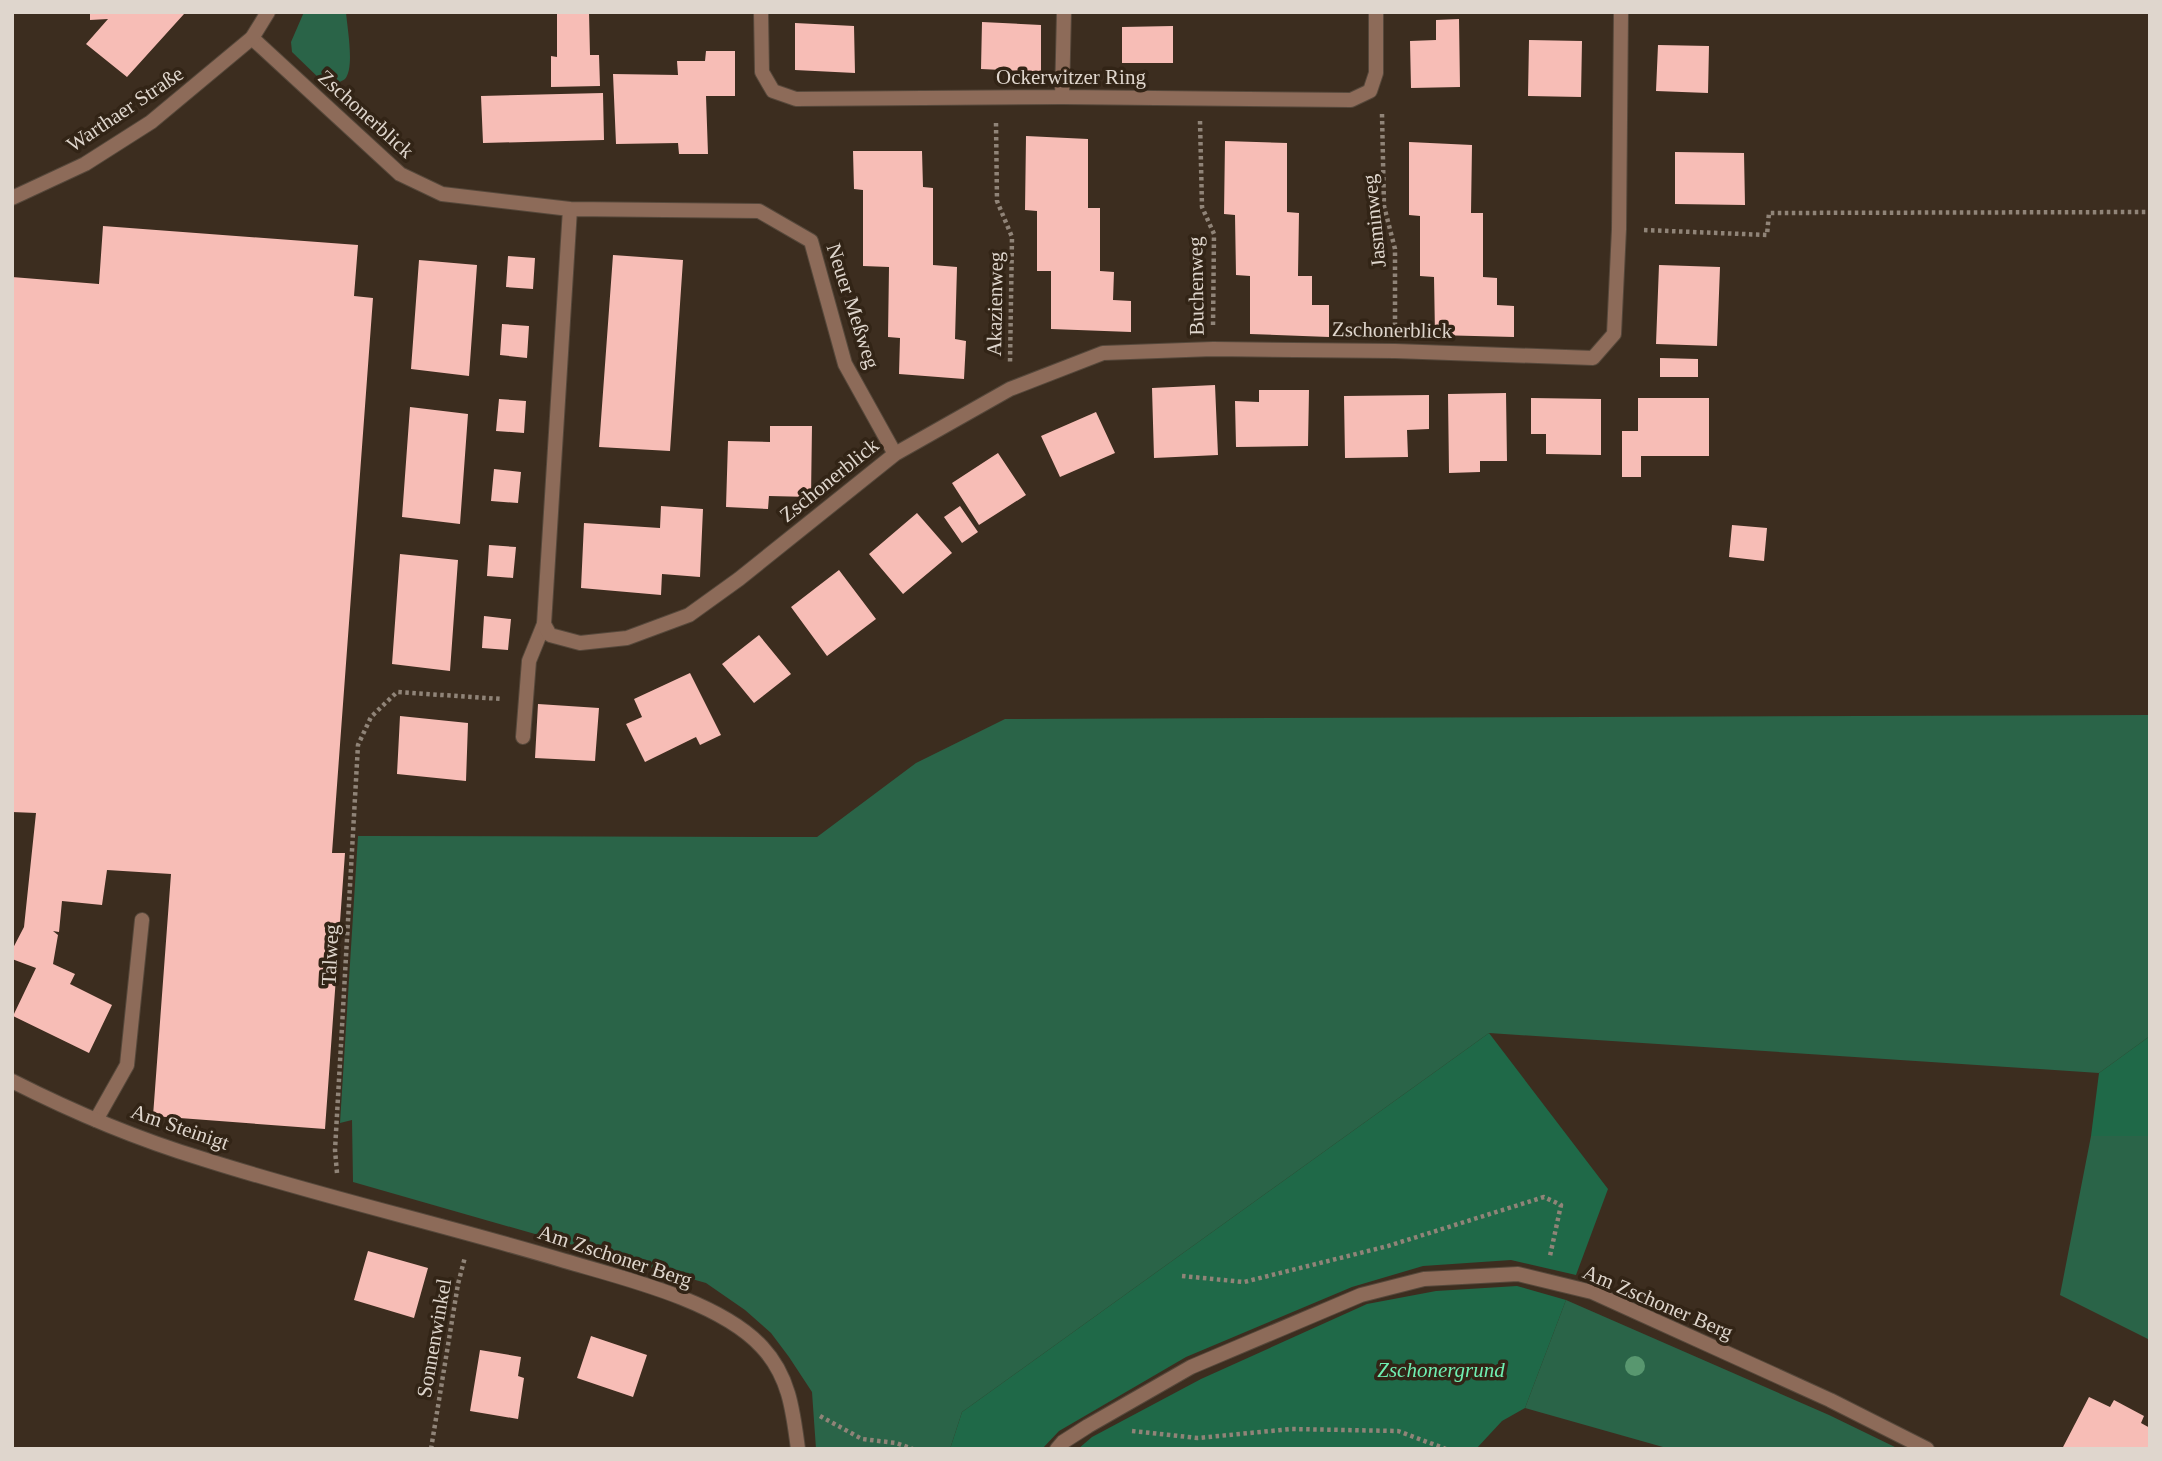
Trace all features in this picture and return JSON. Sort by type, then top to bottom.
[{"type":"street","name":"Warthaer Straße","points":[[12,198],[85,164],[151,122],[252,38],[268,12]]},
{"type":"street","name":"Ockerwitzer Ring","points":[[761,12],[762,72],[773,91],[796,99],[1062,97],[1351,100],[1370,91]]},
{"type":"street","points":[[1062,97],[1064,12]]},
{"type":"street","points":[[1370,91],[1376,73],[1376,12]]},
{"type":"street","name":"Zschonerblick","points":[[544,624],[550,635],[580,643],[626,638],[689,615],[739,579],[895,454],[1010,389],[1102,353],[1213,349],[1395,351],[1593,358],[1615,334],[1621,12]]},
{"type":"street","name":"Zschonerblick","points":[[252,38],[400,174],[442,194],[570,209]]},
{"type":"street","points":[[523,737],[529,661],[544,624],[570,209]]},
{"type":"street","name":"Neuer Meßweg","points":[[570,209],[759,211],[811,241],[845,364],[895,454]]},
{"type":"street","points":[[96,1120],[127,1065],[142,920]]},
{"type":"street","name":"Am Steinigt","points":[[12,1081],[69,1110],[201,1159],[339,1198]]},
{"type":"street","name":"Am Zschoner Berg","points":[[339,1198],[471,1233],[684,1298],[736,1326],[761,1345],[780,1371],[792,1400],[798,1449]]},
{"type":"street","name":"Am Zschoner Berg","points":[[1057,1449],[1088,1426],[1191,1367],[1361,1295],[1424,1279],[1518,1274],[1592,1292],[1830,1400],[1927,1449]]},
{"type":"path","name":"Jasminweg","points":[[1370,91],[1384,117],[1384,206],[1395,249],[1395,351]]},
{"type":"path","name":"Akazienweg","points":[[996,97],[997,201],[1012,237],[1010,389]]},
{"type":"path","name":"Buchenweg","points":[[1199,99],[1202,206],[1214,234],[1213,349]]},
{"type":"path","points":[[1619,229],[1768,234],[1769,213],[2150,212]]},
{"type":"path","name":"Talweg","points":[[339,1198],[335,1150],[358,745],[371,717],[397,692],[525,701]]},
{"type":"path","points":[[1181,1276],[1244,1282],[1388,1246],[1544,1197],[1561,1205],[1544,1281]]},
{"type":"path","name":"Sonnenwinkel","points":[[431,1449],[458,1284],[471,1233]]},
{"type":"path","points":[[792,1400],[862,1439],[896,1443],[913,1449]]},
{"type":"path","points":[[1088,1426],[1198,1438],[1291,1429],[1398,1430],[1446,1449]]},
{"type":"green space","points":[[304,12],[346,12],[350,66],[345,79],[329,85],[323,82],[292,52],[291,42]]},
{"type":"green space","points":[[2149,715],[2150,1036],[2099,1073],[1489,1033],[962,1412],[950,1449],[816,1449],[812,1392],[789,1357],[771,1333],[745,1310],[706,1283],[353,1182],[352,1120],[340,1123],[358,836],[817,837],[916,763],[1005,719]]},
{"type":"green space","points":[[1489,1033],[1608,1189],[1576,1275],[1511,1260],[1423,1266],[1352,1287],[1186,1357],[1059,1431],[1042,1449],[950,1449],[962,1412]]},
{"type":"green space","points":[[2150,1036],[2150,1136],[2091,1136],[2099,1073]]},
{"type":"green space","points":[[2091,1136],[2150,1136],[2150,1340],[2060,1295]]},
{"type":"green space","name":"Zschonergrund","points":[[1517,1286],[1566,1300],[1525,1408],[1502,1421],[1476,1449],[1078,1449],[1092,1437],[1201,1379],[1367,1304],[1436,1291]]},
{"type":"green space","points":[[1566,1300],[1829,1415],[1899,1449],[1670,1449],[1525,1408]]},
{"type":"building","points":[[90,12],[184,14],[127,77],[86,44],[108,19],[90,20]]},
{"type":"building","points":[[557,12],[589,12],[590,55],[599,55],[600,86],[551,87],[551,56],[557,57]]},
{"type":"building","points":[[1459,19],[1460,87],[1411,88],[1410,41],[1436,40],[1436,20]]},
{"type":"building","points":[[982,22],[1041,25],[1041,72],[981,69]]},
{"type":"building","points":[[795,23],[854,26],[855,73],[795,70]]},
{"type":"building","points":[[1173,26],[1173,63],[1122,63],[1122,27]]},
{"type":"building","points":[[1529,40],[1582,41],[1581,97],[1528,96]]},
{"type":"building","points":[[1658,45],[1709,46],[1708,93],[1656,91]]},
{"type":"building","points":[[706,51],[735,51],[735,96],[706,96],[708,154],[679,154],[678,143],[616,144],[613,74],[678,75],[677,61],[705,61]]},
{"type":"building","points":[[603,93],[604,140],[483,143],[481,96]]},
{"type":"building","points":[[1026,136],[1088,139],[1088,208],[1100,208],[1100,271],[1114,272],[1113,300],[1131,301],[1131,332],[1051,329],[1051,271],[1037,271],[1037,211],[1025,210]]},
{"type":"building","points":[[1225,141],[1287,143],[1287,212],[1299,213],[1298,276],[1312,276],[1312,305],[1329,305],[1329,337],[1250,334],[1250,276],[1236,275],[1235,215],[1224,214]]},
{"type":"building","points":[[1409,142],[1472,145],[1471,213],[1483,213],[1483,277],[1497,278],[1497,305],[1514,306],[1514,337],[1435,335],[1434,277],[1420,276],[1420,216],[1409,215]]},
{"type":"building","points":[[853,151],[922,151],[923,187],[933,188],[933,265],[957,267],[955,339],[966,341],[964,379],[899,374],[900,338],[888,337],[889,267],[863,266],[863,190],[854,189]]},
{"type":"building","points":[[1675,152],[1744,153],[1745,205],[1675,204]]},
{"type":"building","points":[[103,226],[358,245],[354,296],[373,298],[332,853],[345,853],[325,1129],[153,1116],[171,874],[107,870],[102,905],[62,901],[59,932],[53,931],[58,935],[53,964],[75,974],[70,984],[112,1005],[89,1053],[13,1016],[36,968],[12,959],[12,950],[24,927],[36,813],[12,812],[12,277],[99,284]]},
{"type":"building","points":[[613,255],[683,260],[670,451],[599,447]]},
{"type":"building","points":[[508,256],[535,258],[533,289],[506,287]]},
{"type":"building","points":[[419,260],[477,265],[469,376],[411,369]]},
{"type":"building","points":[[1659,265],[1720,267],[1717,346],[1656,344]]},
{"type":"building","points":[[502,324],[529,326],[527,358],[500,355]]},
{"type":"building","points":[[1660,358],[1698,359],[1698,377],[1660,377]]},
{"type":"building","points":[[1215,385],[1218,455],[1154,458],[1152,388]]},
{"type":"building","points":[[1259,390],[1309,390],[1308,446],[1236,447],[1235,401],[1259,402]]},
{"type":"building","points":[[1506,393],[1507,461],[1480,461],[1480,472],[1449,473],[1448,394]]},
{"type":"building","points":[[1429,395],[1429,429],[1407,430],[1408,457],[1345,458],[1344,396]]},
{"type":"building","points":[[1531,398],[1601,399],[1601,455],[1546,454],[1546,434],[1531,434]]},
{"type":"building","points":[[1638,398],[1709,398],[1709,456],[1641,456],[1641,477],[1622,477],[1622,431],[1638,431]]},
{"type":"building","points":[[499,399],[526,401],[524,433],[496,431]]},
{"type":"building","points":[[410,407],[468,414],[460,524],[402,517]]},
{"type":"building","points":[[1096,412],[1115,453],[1060,477],[1041,436]]},
{"type":"building","points":[[770,426],[812,426],[811,497],[769,496],[768,509],[726,507],[728,441],[770,442]]},
{"type":"building","points":[[998,453],[1026,495],[979,525],[952,483]]},
{"type":"building","points":[[494,469],[521,472],[518,503],[491,501]]},
{"type":"building","points":[[661,506],[703,509],[700,577],[662,574],[661,595],[581,588],[584,523],[660,528]]},
{"type":"building","points":[[960,506],[978,532],[962,543],[944,517]]},
{"type":"building","points":[[917,513],[952,553],[903,594],[869,554]]},
{"type":"building","points":[[1732,525],[1767,528],[1764,561],[1729,557]]},
{"type":"building","points":[[489,545],[516,547],[513,578],[487,576]]},
{"type":"building","points":[[400,554],[458,560],[450,671],[392,664]]},
{"type":"building","points":[[839,570],[876,619],[827,656],[791,607]]},
{"type":"building","points":[[484,616],[511,619],[508,650],[482,648]]},
{"type":"building","points":[[759,635],[791,674],[754,703],[722,664]]},
{"type":"building","points":[[690,673],[721,735],[700,745],[696,737],[645,762],[626,724],[642,717],[634,699]]},
{"type":"building","points":[[538,704],[599,708],[595,761],[535,758]]},
{"type":"building","points":[[400,716],[468,723],[466,781],[397,774]]},
{"type":"building","points":[[368,1251],[428,1268],[414,1318],[354,1300]]},
{"type":"building","points":[[591,1336],[647,1355],[633,1397],[577,1378]]},
{"type":"building","points":[[480,1350],[521,1357],[518,1376],[524,1378],[518,1419],[470,1411]]},
{"type":"building","points":[[2089,1397],[2110,1407],[2114,1400],[2144,1416],[2141,1423],[2150,1428],[2150,1449],[2062,1449]]}]
